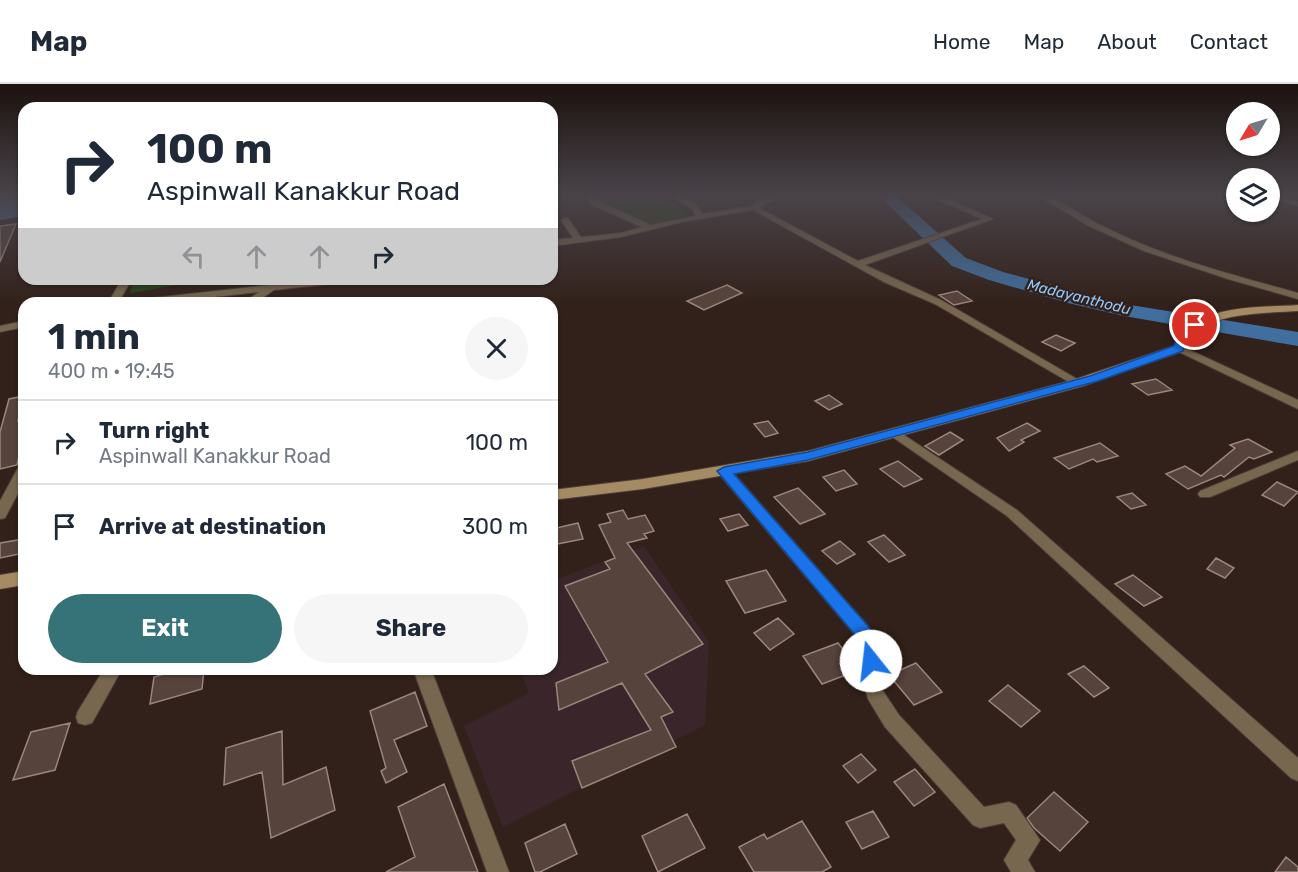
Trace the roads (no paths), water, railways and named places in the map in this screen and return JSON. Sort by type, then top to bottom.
[{"type":"main road","points":[[558,494],[642,484],[808,456],[1078,383],[1179,348],[1181,339],[1195,325],[1210,320],[1229,315],[1298,308]]},
{"type":"main road","points":[[0,582],[18,579]]},
{"type":"street","points":[[573,232],[579,241]]},
{"type":"street","points":[[558,243],[635,232]]},
{"type":"street","points":[[798,232],[858,264],[938,302],[1078,383]]},
{"type":"street","points":[[858,264],[956,232]]},
{"type":"street","points":[[1110,232],[1148,249],[1231,277],[1298,296]]},
{"type":"street","points":[[184,297],[285,285]]},
{"type":"street","points":[[257,297],[274,286]]},
{"type":"street","points":[[0,329],[18,325]]},
{"type":"street","points":[[1179,348],[1298,405]]},
{"type":"street","points":[[896,433],[1012,513],[1298,771]]},
{"type":"street","points":[[1205,494],[1298,456]]},
{"type":"street","points":[[724,471],[862,631],[872,649],[870,674],[874,693],[892,721],[980,818],[1009,812],[1029,840],[1014,860],[1024,872]]},
{"type":"street","points":[[0,514],[18,480]]},
{"type":"street","points":[[85,717],[110,675]]},
{"type":"street","points":[[424,675],[498,872]]},
{"type":"waterway","name":"Madayanthodu","points":[[926,232],[959,262],[996,276],[1075,299],[1124,310],[1298,339]]}]
